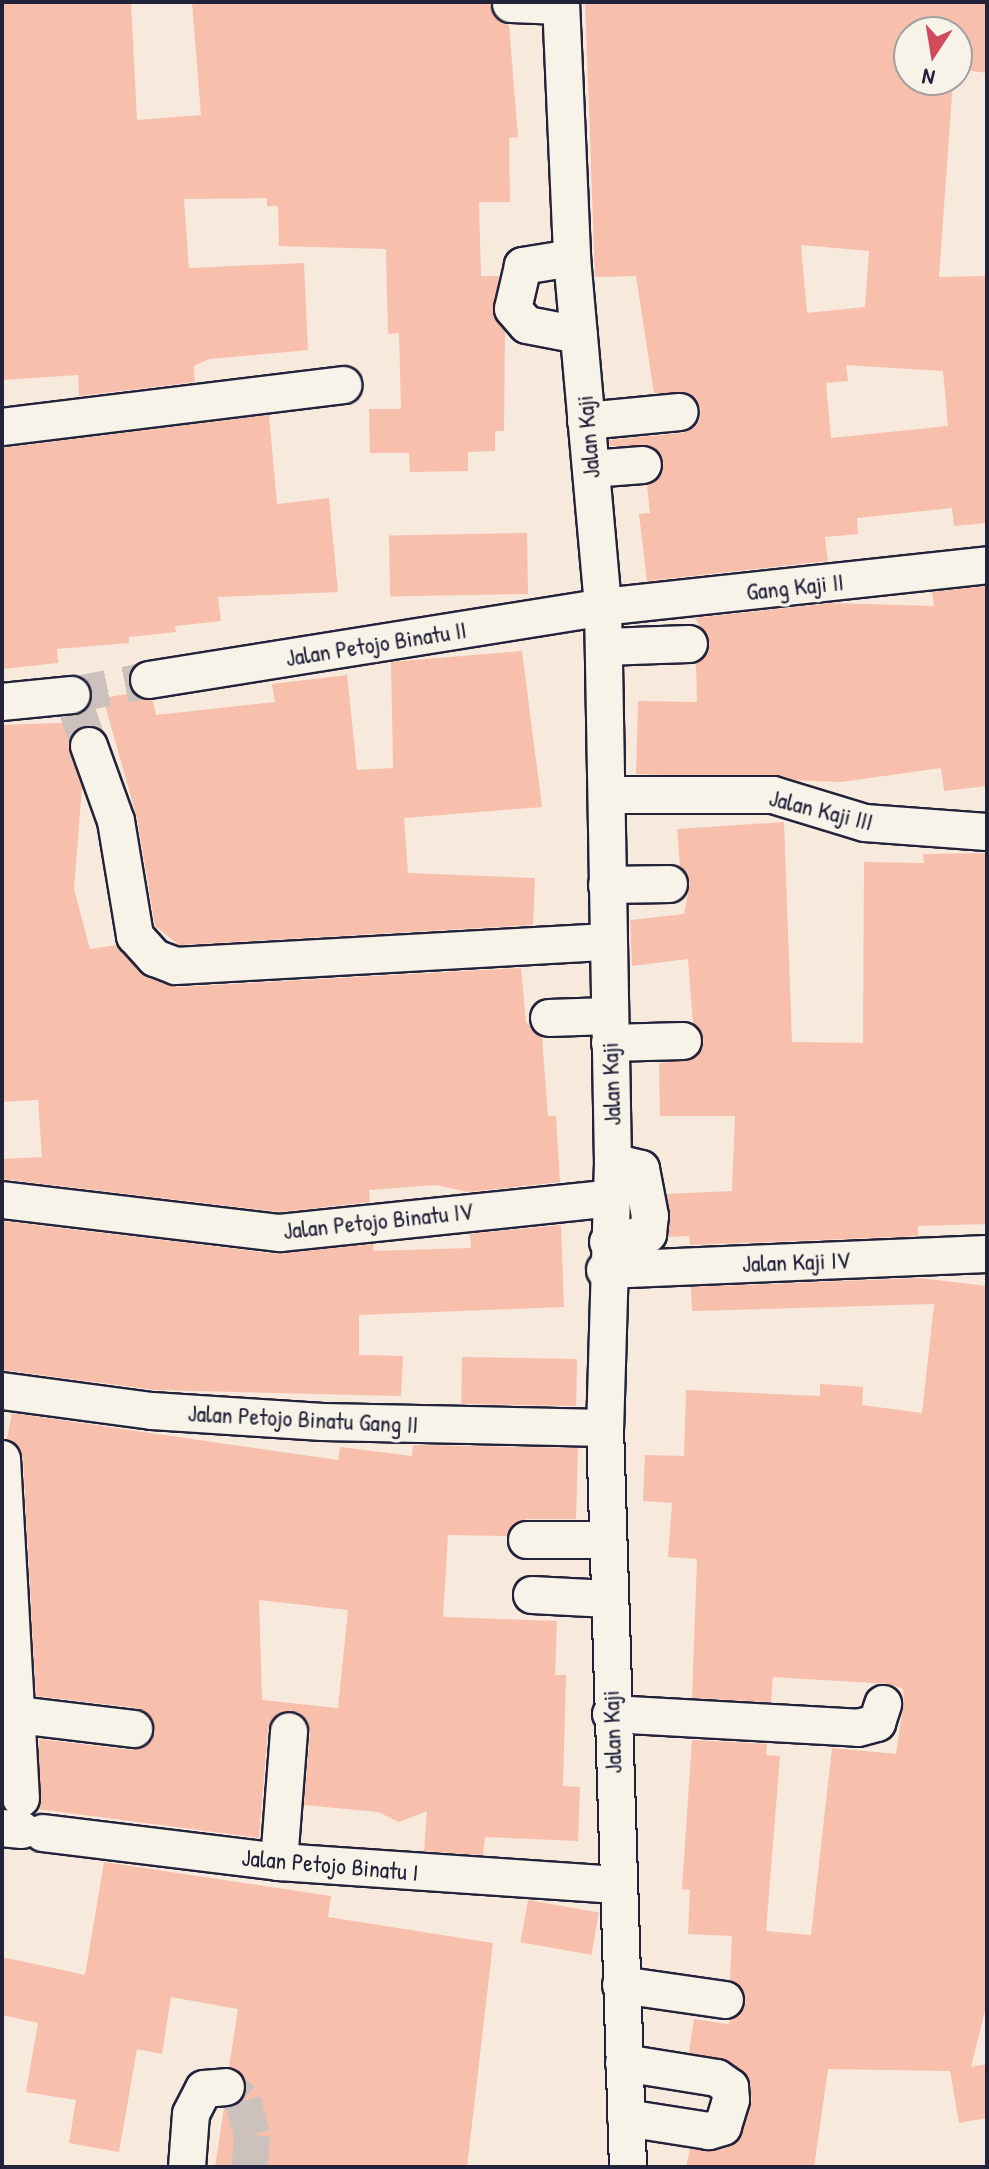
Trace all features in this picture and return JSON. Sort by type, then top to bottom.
[{"type":"street","points":[[511,4],[561,4]]},
{"type":"street","name":"Jalan Kaji","points":[[561,4],[572,258],[603,607],[613,1162],[606,1256],[605,1428],[611,1724],[628,2167]]},
{"type":"street","points":[[572,258],[523,266],[513,309],[527,325],[579,335]]},
{"type":"street","points":[[2,427],[343,385]]},
{"type":"street","points":[[586,421],[680,412]]},
{"type":"street","points":[[591,469],[643,465]]},
{"type":"street","name":"Gang Kaji II","points":[[603,607],[987,565]]},
{"type":"street","name":"Jalan Petojo Binatu II","points":[[149,680],[603,607]]},
{"type":"street","points":[[604,647],[689,644]]},
{"type":"street","points":[[2,702],[72,695]]},
{"type":"street","points":[[89,746],[116,821],[135,936],[155,958],[176,966],[607,942]]},
{"type":"street","name":"Jalan Kaji III","points":[[607,805],[773,795],[865,823],[987,832]]},
{"type":"street","points":[[607,805],[776,811]]},
{"type":"street","points":[[607,885],[669,884]]},
{"type":"street","points":[[549,1018],[683,1041]]},
{"type":"street","points":[[606,1256],[648,1234],[650,1216],[641,1169],[613,1162]]},
{"type":"street","name":"Jalan Petojo Binatu IV","points":[[2,1200],[280,1233],[612,1198]]},
{"type":"street","name":"Jalan Kaji IV","points":[[606,1256],[942,1242],[987,1254]]},
{"type":"street","points":[[580,1393],[580,1359],[605,1359]]},
{"type":"street","name":"Jalan Petojo Binatu Gang II","points":[[2,1391],[323,1422],[605,1428]]},
{"type":"street","points":[[2,1459],[8,1622],[18,1715],[22,1822]]},
{"type":"street","points":[[608,1551],[531,1565],[609,1599]]},
{"type":"street","points":[[611,1724],[858,1728],[877,1723],[883,1704]]},
{"type":"street","points":[[18,1715],[134,1729]]},
{"type":"street","points":[[611,1724],[811,1750]]},
{"type":"street","points":[[279,1862],[289,1731]]},
{"type":"street","name":"Jalan Petojo Binatu I","points":[[22,1822],[279,1862],[617,1885]]},
{"type":"street","points":[[621,1985],[725,2000]]},
{"type":"street","points":[[624,2063],[717,2078],[730,2087],[731,2100],[723,2127],[709,2131],[626,2118]]},
{"type":"street","points":[[187,2167],[191,2114],[204,2089],[226,2087]]},
{"type":"building","points":[[2,2],[131,2],[137,120],[201,115],[192,2],[490,2],[493,14],[509,25],[518,137],[509,138],[510,202],[479,202],[481,276],[499,276],[493,313],[505,331],[504,431],[495,431],[495,451],[468,452],[468,471],[410,472],[409,453],[370,453],[369,409],[401,409],[399,333],[388,334],[386,249],[279,246],[278,206],[267,206],[267,198],[184,199],[189,268],[304,263],[308,350],[209,359],[194,366],[195,382],[79,396],[78,375],[2,380]]},
{"type":"building","points":[[585,2],[987,2],[987,73],[973,71],[973,16],[893,16],[893,96],[952,96],[939,277],[987,276],[987,523],[954,526],[952,508],[857,518],[858,534],[825,537],[828,561],[647,581],[639,514],[650,513],[647,485],[664,463],[651,446],[610,446],[609,440],[683,433],[699,421],[701,409],[688,393],[654,393],[636,276],[595,277]],"holes":[[[801,245],[869,251],[865,307],[807,313]],[[846,365],[943,371],[948,426],[831,438],[826,383],[848,381]]]},
{"type":"building","points":[[269,415],[277,504],[329,498],[338,592],[218,597],[221,621],[175,626],[176,632],[129,637],[129,643],[57,649],[58,663],[2,669],[2,448]]},
{"type":"building","points":[[527,533],[528,594],[390,596],[389,535]]},
{"type":"building","points":[[987,586],[987,786],[944,791],[941,768],[841,782],[636,774],[638,701],[697,702],[696,663],[710,644],[695,618],[832,603],[934,606],[932,592]]},
{"type":"building","points":[[522,651],[542,807],[404,818],[408,873],[535,878],[533,925],[179,945],[155,926],[137,818],[103,698],[132,693],[153,701],[156,715],[275,702],[272,684],[347,675],[357,770],[393,768],[391,662]]},
{"type":"building","points":[[87,722],[68,743],[82,788],[74,889],[90,949],[117,945],[140,973],[177,987],[521,968],[526,1022],[542,1037],[548,1116],[556,1116],[560,1182],[468,1192],[436,1185],[369,1190],[370,1202],[280,1212],[2,1179],[2,1159],[42,1157],[38,1100],[2,1102],[2,725]]},
{"type":"building","points":[[784,822],[792,1042],[863,1043],[864,862],[924,863],[923,854],[986,853],[987,1224],[918,1226],[918,1236],[690,1245],[689,1236],[669,1237],[667,1194],[732,1191],[735,1116],[660,1116],[659,1063],[693,1059],[704,1040],[693,1023],[688,959],[632,966],[630,920],[684,914],[690,883],[680,866],[677,829]]},
{"type":"building","points":[[2,1221],[278,1254],[373,1244],[373,1251],[471,1248],[470,1234],[561,1225],[564,1307],[359,1315],[359,1355],[403,1356],[401,1396],[156,1390],[2,1370]]},
{"type":"building","points":[[920,1278],[987,1286],[987,2003],[971,2067],[987,2064],[987,2118],[959,2123],[950,2071],[828,2069],[814,2167],[686,2167],[690,2149],[715,2151],[738,2141],[752,2099],[742,2070],[689,2052],[694,2019],[728,2024],[746,2002],[730,1980],[732,1936],[688,1934],[690,1890],[682,1889],[692,1740],[767,1744],[766,1755],[780,1756],[766,1931],[811,1935],[832,1748],[896,1754],[904,1700],[903,1689],[889,1684],[773,1677],[771,1702],[692,1698],[697,1559],[668,1557],[672,1503],[643,1501],[645,1455],[684,1456],[686,1390],[820,1396],[820,1384],[863,1387],[862,1405],[922,1413],[934,1304],[692,1311],[691,1287]]},
{"type":"building","points":[[462,1357],[577,1359],[576,1406],[461,1404]]},
{"type":"building","points":[[12,1413],[338,1460],[340,1447],[412,1456],[413,1445],[578,1448],[576,1519],[526,1519],[507,1536],[448,1535],[443,1617],[557,1621],[555,1675],[566,1675],[563,1786],[580,1787],[578,1841],[485,1837],[483,1855],[424,1851],[427,1811],[399,1822],[378,1812],[304,1805],[310,1732],[301,1714],[290,1710],[268,1729],[259,1838],[38,1809],[39,1739],[132,1750],[150,1742],[155,1731],[137,1708],[36,1696],[23,1458],[7,1439]],"holes":[[[259,1600],[348,1610],[338,1708],[262,1700]]]},
{"type":"building","points":[[104,1862],[331,1896],[328,1917],[493,1943],[467,2167],[215,2167],[224,2108],[239,2104],[247,2086],[229,2067],[238,2009],[171,1997],[162,2054],[137,2049],[119,2152],[69,2143],[76,2100],[26,2092],[38,2023],[2,2015],[2,1957],[85,1975]]},
{"type":"building","points":[[528,1900],[599,1913],[591,1955],[521,1942]]},
{"type":"tunnel","points":[[89,746],[72,695],[149,680]]},
{"type":"tunnel","points":[[226,2087],[243,2101],[252,2135],[250,2167]]}]
